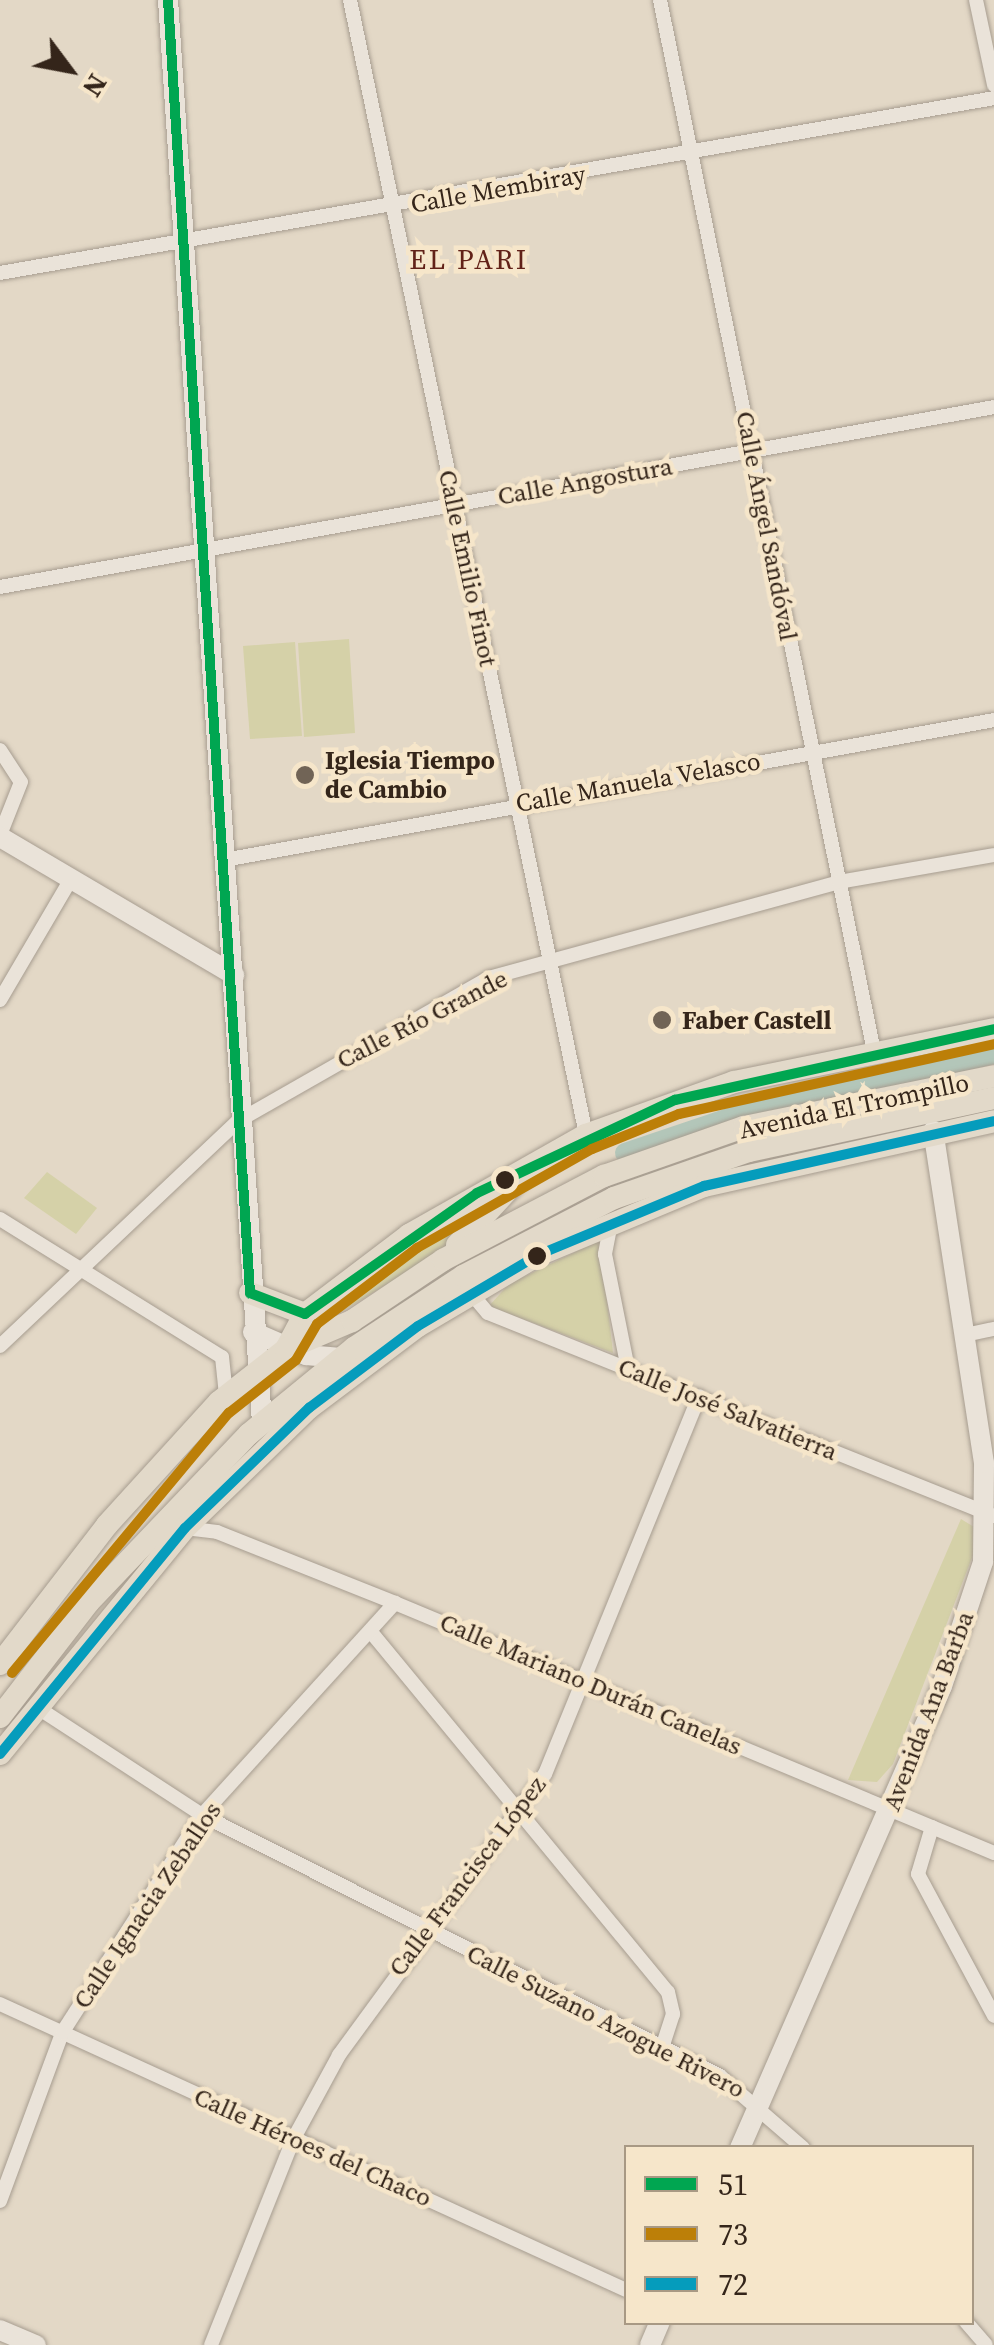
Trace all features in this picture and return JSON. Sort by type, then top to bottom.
[{"type":"main road","name":"Avenida El Trompillo","points":[[286,1349],[305,1314],[409,1235],[586,1135],[734,1082],[994,1029]]},
{"type":"main road","name":"Avenida El Trompillo","points":[[0,1664],[107,1525],[226,1396],[286,1349],[352,1322],[443,1260],[604,1176],[744,1126],[994,1076]]},
{"type":"main road","name":"Avenida El Trompillo","points":[[0,1717],[88,1603],[262,1423],[340,1358],[523,1240],[612,1209],[749,1151],[994,1098]]},
{"type":"main road","points":[[957,1105],[994,1111]]},
{"type":"main road","name":"Avenida El Trompillo","points":[[0,1754],[35,1706],[184,1528],[310,1408],[471,1293],[612,1209],[933,1131],[994,1121]]},
{"type":"main road","points":[[443,1260],[533,1163]]},
{"type":"main road","points":[[250,1293],[305,1314]]},
{"type":"street","points":[[168,0],[234,974],[238,1120],[262,1423]]},
{"type":"street","name":"Calle Emilio Finot","points":[[350,0],[586,1135]]},
{"type":"street","name":"Calle Ángel Sandóval","points":[[660,0],[874,1052]]},
{"type":"street","points":[[976,0],[994,85]]},
{"type":"street","name":"Calle Membiray","points":[[0,274],[392,208],[994,98]]},
{"type":"street","name":"Calle Angostura","points":[[0,587],[994,408]]},
{"type":"street","name":"Calle Manuela Velasco","points":[[224,860],[812,750],[994,720]]},
{"type":"street","points":[[0,750],[21,782],[0,836],[234,974]]},
{"type":"street","name":"Calle Río Grande","points":[[0,1346],[238,1120],[404,1022],[550,959],[839,882],[994,856]]},
{"type":"street","points":[[0,1000],[70,879]]},
{"type":"street","name":"Avenida Ana Barba","points":[[741,2145],[890,1809],[972,1598],[990,1514],[933,1131]]},
{"type":"street","points":[[612,1209],[605,1254],[628,1369]]},
{"type":"street","points":[[0,1219],[222,1357],[226,1396]]},
{"type":"street","name":"Calle José Salvatierra","points":[[471,1293],[488,1313],[990,1514]]},
{"type":"street","points":[[965,1335],[994,1329]]},
{"type":"street","points":[[253,1332],[286,1349],[340,1358]]},
{"type":"street","name":"Calle Francisca López","points":[[212,2345],[294,2138],[426,1928],[516,1818],[583,1681],[699,1396]]},
{"type":"street","name":"Calle Mariano Durán Canelas","points":[[184,1528],[216,1532],[396,1603],[994,1853]]},
{"type":"street","name":"Calle Ignacia Zeballos","points":[[0,2201],[62,2034],[202,1815],[396,1603]]},
{"type":"street","points":[[371,1632],[516,1818],[668,1992],[673,2014],[662,2046]]},
{"type":"street","name":"Calle Suzano Azogue Rivero","points":[[35,1706],[202,1815],[662,2046],[760,2102],[800,2145]]},
{"type":"street","points":[[932,1827],[918,1874],[994,2016]]},
{"type":"street","name":"Calle Héroes del Chaco","points":[[0,2004],[624,2289]]},
{"type":"street","points":[[969,2325],[986,2345]]},
{"type":"street","points":[[9,2337],[36,2345]]},
{"type":"shaded area","points":[[349,639],[355,733],[304,737],[298,643]]},
{"type":"shaded area","points":[[295,642],[302,736],[250,739],[243,646]]},
{"type":"shaded area","points":[[47,1172],[97,1208],[76,1234],[24,1198]]},
{"type":"shaded area","points":[[487,1205],[437,1254],[313,1329],[396,1257]]},
{"type":"shaded area","points":[[600,1240],[613,1353],[489,1306],[509,1284]]},
{"type":"shaded area","points":[[961,1519],[974,1527],[973,1555],[893,1764],[877,1782],[848,1780]]},
{"type":"waterway","points":[[625,1153],[744,1113],[994,1054]]},
{"type":"transit line","name":"51","points":[[168,0],[250,1293],[305,1314],[477,1193],[675,1100],[994,1029]]},
{"type":"transit line","name":"73","points":[[12,1673],[229,1413],[296,1360],[317,1324],[417,1248],[592,1149],[679,1114],[994,1044]]},
{"type":"transit line","name":"72","points":[[0,1754],[185,1528],[309,1408],[418,1326],[538,1255],[704,1186],[994,1121]]},
{"type":"place","name":"Iglesia Tiempo de Cambio","points":[[305,775]]},
{"type":"place","name":"Faber Castell","points":[[662,1020]]},
{"type":"district","name":"EL PARI","points":[[469,259]]}]
